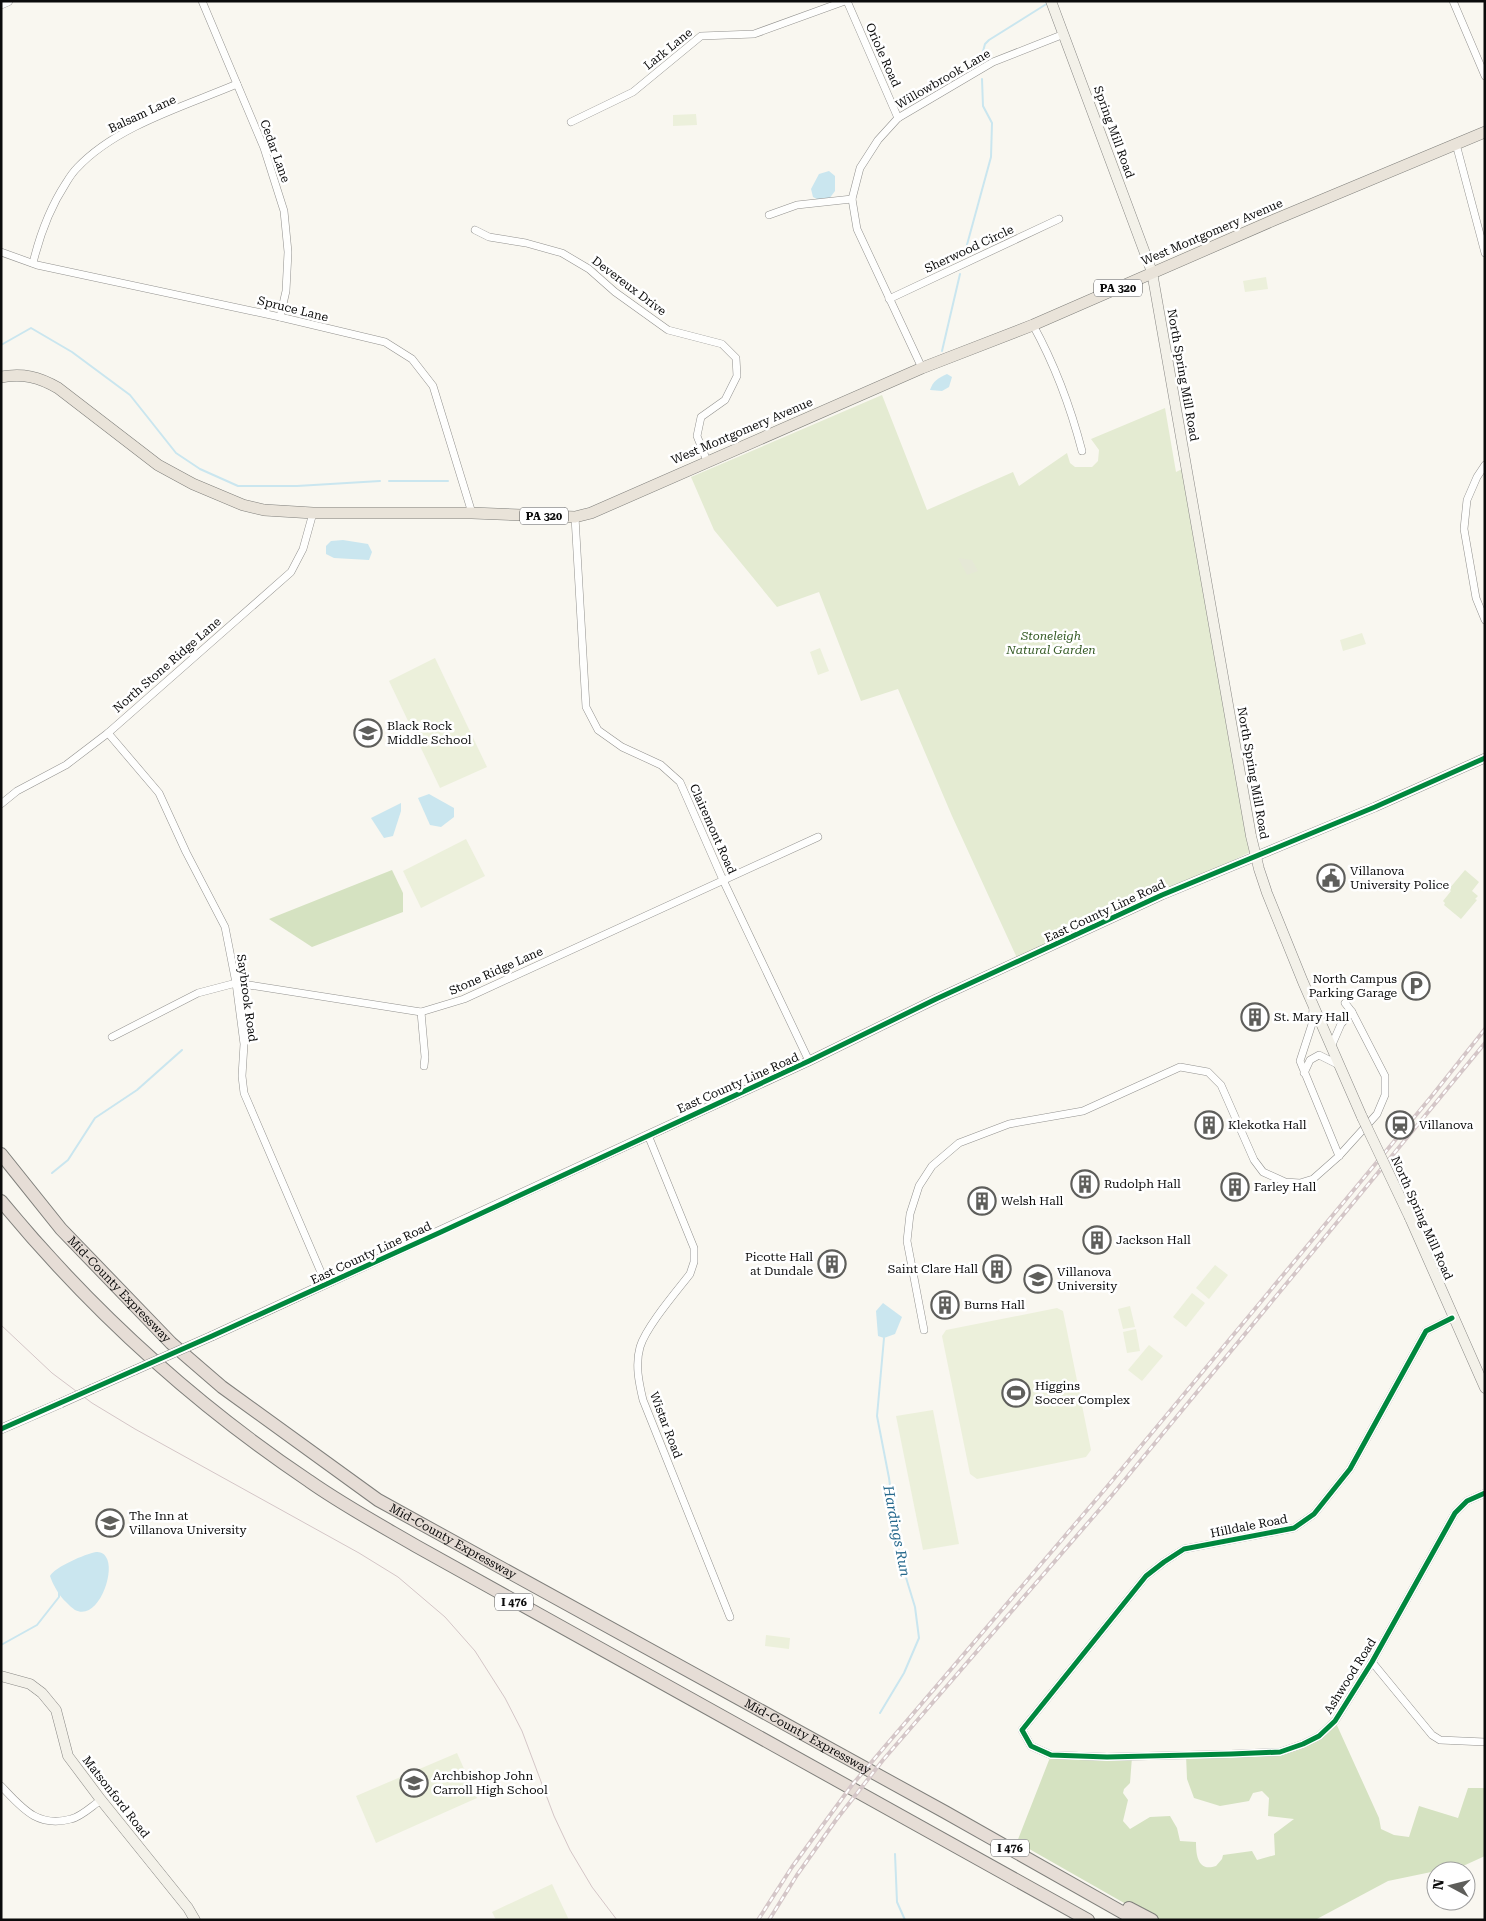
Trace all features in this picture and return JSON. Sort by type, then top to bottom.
[{"type":"highway","name":"Mid-County Expressway","points":[[1,1154],[61,1230],[171,1343],[222,1387],[378,1500],[1136,1920]]},
{"type":"highway","name":"Mid-County Expressway","points":[[1,1201],[61,1270],[147,1354],[230,1425],[310,1482],[441,1560],[1088,1920]]},
{"type":"highway","points":[[1074,1885],[1105,1896],[1152,1920]]},
{"type":"main road","name":"Spring Mill Road","points":[[1053,5],[1152,272]]},
{"type":"main road","name":"West Montgomery Avenue","points":[[1,378],[26,375],[41,379],[58,388],[158,465],[243,505],[264,510],[313,513],[472,513],[575,517],[591,513],[922,368],[1033,325],[1152,272],[1485,132]]},
{"type":"main road","name":"North Spring Mill Road","points":[[1152,272],[1256,857],[1267,893],[1312,1003],[1485,1388]]},
{"type":"main road","name":"Matsonford Road","points":[[1,1676],[30,1684],[42,1693],[56,1710],[68,1756],[100,1800],[188,1908],[195,1920]]},
{"type":"street","points":[[1,4],[8,1]]},
{"type":"street","name":"Cedar Lane","points":[[202,1],[264,148],[284,211],[288,252],[286,291],[280,317]]},
{"type":"street","name":"Oriole Road","points":[[846,1],[898,118]]},
{"type":"street","name":"Lark Lane","points":[[571,122],[633,92],[701,36],[754,34],[846,1]]},
{"type":"street","points":[[1453,1],[1485,76]]},
{"type":"street","name":"Willowbrook Lane","points":[[922,368],[857,229],[852,199],[860,168],[878,140],[898,118],[993,62],[1064,34]]},
{"type":"street","name":"Balsam Lane","points":[[32,263],[42,229],[55,200],[76,168],[103,145],[127,130],[237,84]]},
{"type":"street","points":[[1456,144],[1485,253]]},
{"type":"street","points":[[769,215],[797,205],[852,199]]},
{"type":"street","name":"Sherwood Circle","points":[[889,299],[1059,219]]},
{"type":"street","name":"Devereux Drive","points":[[475,230],[489,238],[526,243],[562,253],[589,269],[615,292],[668,330],[722,344],[736,358],[737,376],[725,400],[701,417],[697,436],[708,461]]},
{"type":"street","name":"Spruce Lane","points":[[1,252],[32,263],[280,317],[384,342],[412,359],[433,386],[472,513]]},
{"type":"street","points":[[1033,325],[1049,355],[1069,403],[1082,451]]},
{"type":"street","points":[[1485,465],[1477,477],[1467,500],[1464,529],[1476,598],[1485,620]]},
{"type":"street","name":"North Stone Ridge Lane","points":[[1,804],[17,791],[66,765],[108,733],[290,572],[303,549],[313,513]]},
{"type":"street","name":"Clairemont Road","points":[[575,517],[586,707],[598,730],[622,748],[661,765],[680,782],[723,880],[809,1061]]},
{"type":"street","name":"Saybrook Road","points":[[108,733],[159,793],[186,852],[225,927],[236,983],[244,1044],[242,1076],[244,1093],[326,1284]]},
{"type":"street","name":"East County Line Road","points":[[1,1430],[326,1284],[809,1061],[936,999],[1162,895],[1375,807],[1485,758]]},
{"type":"street","name":"Stone Ridge Lane","points":[[112,1037],[198,993],[236,983],[422,1012],[464,999],[818,837]]},
{"type":"street","points":[[1312,1003],[1314,1013],[1312,1024],[1300,1061],[1338,1156]]},
{"type":"street","points":[[924,1330],[907,1241],[910,1214],[919,1186],[932,1166],[959,1143],[1010,1124],[1083,1110],[1180,1067],[1208,1072],[1222,1085],[1254,1160],[1263,1172],[1286,1182],[1300,1183],[1313,1179],[1378,1114],[1385,1095],[1385,1076],[1352,1012],[1345,1003]]},
{"type":"street","points":[[422,1012],[424,1066]]},
{"type":"street","points":[[1331,1047],[1341,1024],[1352,1012]]},
{"type":"street","points":[[1304,1073],[1310,1060],[1319,1055],[1339,1065]]},
{"type":"street","name":"Wistar Road","points":[[648,1135],[694,1248],[694,1262],[690,1274],[646,1333],[640,1347],[638,1380],[643,1400],[730,1617]]},
{"type":"street","name":"Hilldale Road","points":[[1022,1730],[1146,1576],[1164,1562],[1184,1549],[1294,1528],[1314,1514],[1350,1468],[1426,1332],[1452,1318]]},
{"type":"street","name":"Ashwood Road","points":[[1022,1730],[1031,1746],[1051,1755],[1107,1757],[1280,1752],[1319,1736],[1335,1721],[1372,1662],[1455,1513],[1466,1501],[1485,1493]]},
{"type":"street","points":[[1372,1662],[1432,1735],[1440,1740],[1485,1742]]},
{"type":"street","points":[[1,1786],[26,1812],[44,1822],[72,1819],[100,1800]]},
{"type":"green space","points":[[696,114],[697,125],[673,126],[673,115]]},
{"type":"green space","points":[[1266,277],[1268,289],[1245,292],[1243,281]]},
{"type":"green space","name":"Stoneleigh Natural Garden","points":[[882,395],[927,510],[1013,472],[1019,486],[1067,453],[1070,463],[1075,467],[1092,467],[1098,461],[1099,450],[1091,439],[1165,408],[1176,472],[1182,469],[1250,852],[1195,879],[1017,958],[952,816],[898,689],[861,701],[819,592],[777,607],[714,530],[691,477]]},
{"type":"green space","points":[[958,558],[972,560],[978,571],[967,575]]},
{"type":"green space","points":[[1362,633],[1366,644],[1343,651],[1340,640]]},
{"type":"green space","points":[[820,648],[829,671],[818,675],[810,652]]},
{"type":"green space","points":[[435,658],[487,767],[440,788],[389,681]]},
{"type":"green space","points":[[466,839],[485,876],[421,908],[403,871]]},
{"type":"green space","points":[[392,870],[403,893],[403,912],[312,947],[269,919]]},
{"type":"green space","points":[[1465,870],[1479,882],[1472,891],[1478,896],[1475,899],[1477,900],[1461,919],[1444,905],[1443,901],[1451,891],[1449,889]]},
{"type":"green space","points":[[1215,1265],[1228,1275],[1209,1299],[1196,1288]]},
{"type":"green space","points":[[1192,1293],[1205,1303],[1186,1327],[1173,1317]]},
{"type":"green space","points":[[1130,1306],[1135,1327],[1123,1329],[1118,1309]]},
{"type":"green space","name":"Higgins Soccer Complex","points":[[1057,1308],[1063,1311],[1091,1450],[1086,1457],[977,1479],[970,1474],[942,1336],[946,1330]]},
{"type":"green space","points":[[1136,1329],[1140,1351],[1127,1353],[1123,1332]]},
{"type":"green space","points":[[1149,1345],[1163,1356],[1142,1381],[1128,1370]]},
{"type":"green space","points":[[933,1410],[959,1544],[923,1550],[896,1416]]},
{"type":"green space","points":[[766,1635],[790,1638],[789,1649],[765,1646]]},
{"type":"green space","points":[[1335,1721],[1379,1818],[1381,1829],[1394,1835],[1409,1837],[1419,1806],[1458,1818],[1468,1788],[1485,1788],[1485,1856],[1474,1861],[1426,1861],[1426,1873],[1388,1881],[1315,1920],[1154,1920],[1017,1842],[1051,1755],[1132,1757],[1130,1783],[1123,1793],[1128,1800],[1123,1821],[1130,1829],[1150,1817],[1170,1816],[1177,1828],[1180,1841],[1196,1842],[1199,1861],[1205,1867],[1216,1866],[1223,1855],[1252,1851],[1257,1860],[1275,1855],[1274,1834],[1294,1819],[1268,1816],[1269,1798],[1262,1791],[1253,1793],[1249,1801],[1220,1806],[1194,1798],[1187,1779],[1186,1755],[1280,1752],[1303,1744]]},
{"type":"green space","points":[[457,1753],[477,1798],[376,1843],[356,1796]]},
{"type":"green space","points":[[552,1884],[569,1920],[496,1920],[492,1912]]},
{"type":"water","points":[[829,171],[835,176],[835,191],[829,199],[819,200],[813,197],[811,189],[819,174]]},
{"type":"water","points":[[947,374],[952,377],[949,387],[942,391],[930,390],[936,380]]},
{"type":"water","points":[[343,540],[368,544],[372,552],[369,560],[334,558],[326,554],[326,546],[331,541]]},
{"type":"water","points":[[429,794],[454,808],[454,817],[441,827],[430,825],[418,798]]},
{"type":"water","points":[[401,803],[401,811],[393,836],[384,838],[371,818]]},
{"type":"water","points":[[883,1303],[902,1317],[895,1334],[884,1338],[878,1336],[876,1311]]},
{"type":"water","points":[[96,1552],[106,1557],[109,1573],[107,1583],[98,1602],[91,1609],[83,1612],[75,1610],[61,1597],[50,1576],[53,1572],[71,1561]]},
{"type":"waterway","points":[[982,55],[985,44],[989,40],[1048,3]]},
{"type":"waterway","points":[[965,252],[991,157],[992,123],[983,106],[982,79]]},
{"type":"waterway","points":[[942,351],[960,274]]},
{"type":"waterway","points":[[1,345],[31,328],[72,352],[130,395],[176,453],[200,469],[238,486],[297,486],[380,481]]},
{"type":"waterway","points":[[389,481],[448,481]]},
{"type":"waterway","points":[[52,1173],[68,1160],[95,1118],[137,1090],[182,1050]]},
{"type":"waterway","name":"Hardings Run","points":[[880,1713],[904,1673],[919,1638],[915,1607],[900,1558],[889,1478],[877,1416],[884,1338]]},
{"type":"waterway","points":[[1,1645],[37,1625],[59,1597],[59,1592]]},
{"type":"waterway","name":"Hardings Run","points":[[895,1854],[897,1902],[905,1920]]},
{"type":"tram line","points":[[1,1325],[52,1373],[92,1403],[135,1429],[359,1553],[398,1577],[445,1617],[475,1651],[505,1698],[522,1731],[554,1816],[570,1850],[592,1887],[617,1920]]},
{"type":"railway","points":[[758,1920],[792,1867],[852,1785],[1106,1488],[1431,1097],[1485,1029]]},
{"type":"railway","points":[[769,1920],[797,1875],[836,1820],[883,1760],[1113,1494],[1485,1043]]},
{"type":"cycle path","points":[[1,1429],[441,1232],[1162,895],[1375,807],[1485,758]]},
{"type":"cycle path","points":[[1452,1318],[1426,1331],[1350,1469],[1314,1514],[1294,1528],[1184,1549],[1164,1562],[1146,1576],[1022,1730],[1031,1746],[1051,1755],[1107,1757],[1280,1752],[1319,1736],[1335,1721],[1372,1662],[1455,1513],[1467,1501],[1485,1493]]},
{"type":"place","name":"Black Rock Middle School","points":[[368,733]]},
{"type":"place","name":"Villanova University Police","points":[[1331,878]]},
{"type":"place","name":"North Campus Parking Garage","points":[[1416,986]]},
{"type":"place","name":"St. Mary Hall","points":[[1255,1017]]},
{"type":"place","name":"Klekotka Hall","points":[[1209,1125]]},
{"type":"place","name":"Villanova","points":[[1400,1125]]},
{"type":"place","name":"Rudolph Hall","points":[[1085,1184]]},
{"type":"place","name":"Farley Hall","points":[[1235,1187]]},
{"type":"place","name":"Welsh Hall","points":[[982,1201]]},
{"type":"place","name":"Jackson Hall","points":[[1097,1240]]},
{"type":"place","name":"Picotte Hall at Dundale","points":[[832,1264]]},
{"type":"place","name":"Saint Clare Hall","points":[[997,1269]]},
{"type":"place","name":"Villanova University","points":[[1038,1279]]},
{"type":"place","name":"Burns Hall","points":[[945,1305]]},
{"type":"place","name":"Higgins Soccer Complex","points":[[1016,1393]]},
{"type":"place","name":"The Inn at Villanova University","points":[[110,1523]]},
{"type":"place","name":"Archbishop John Carroll High School","points":[[414,1783]]}]
